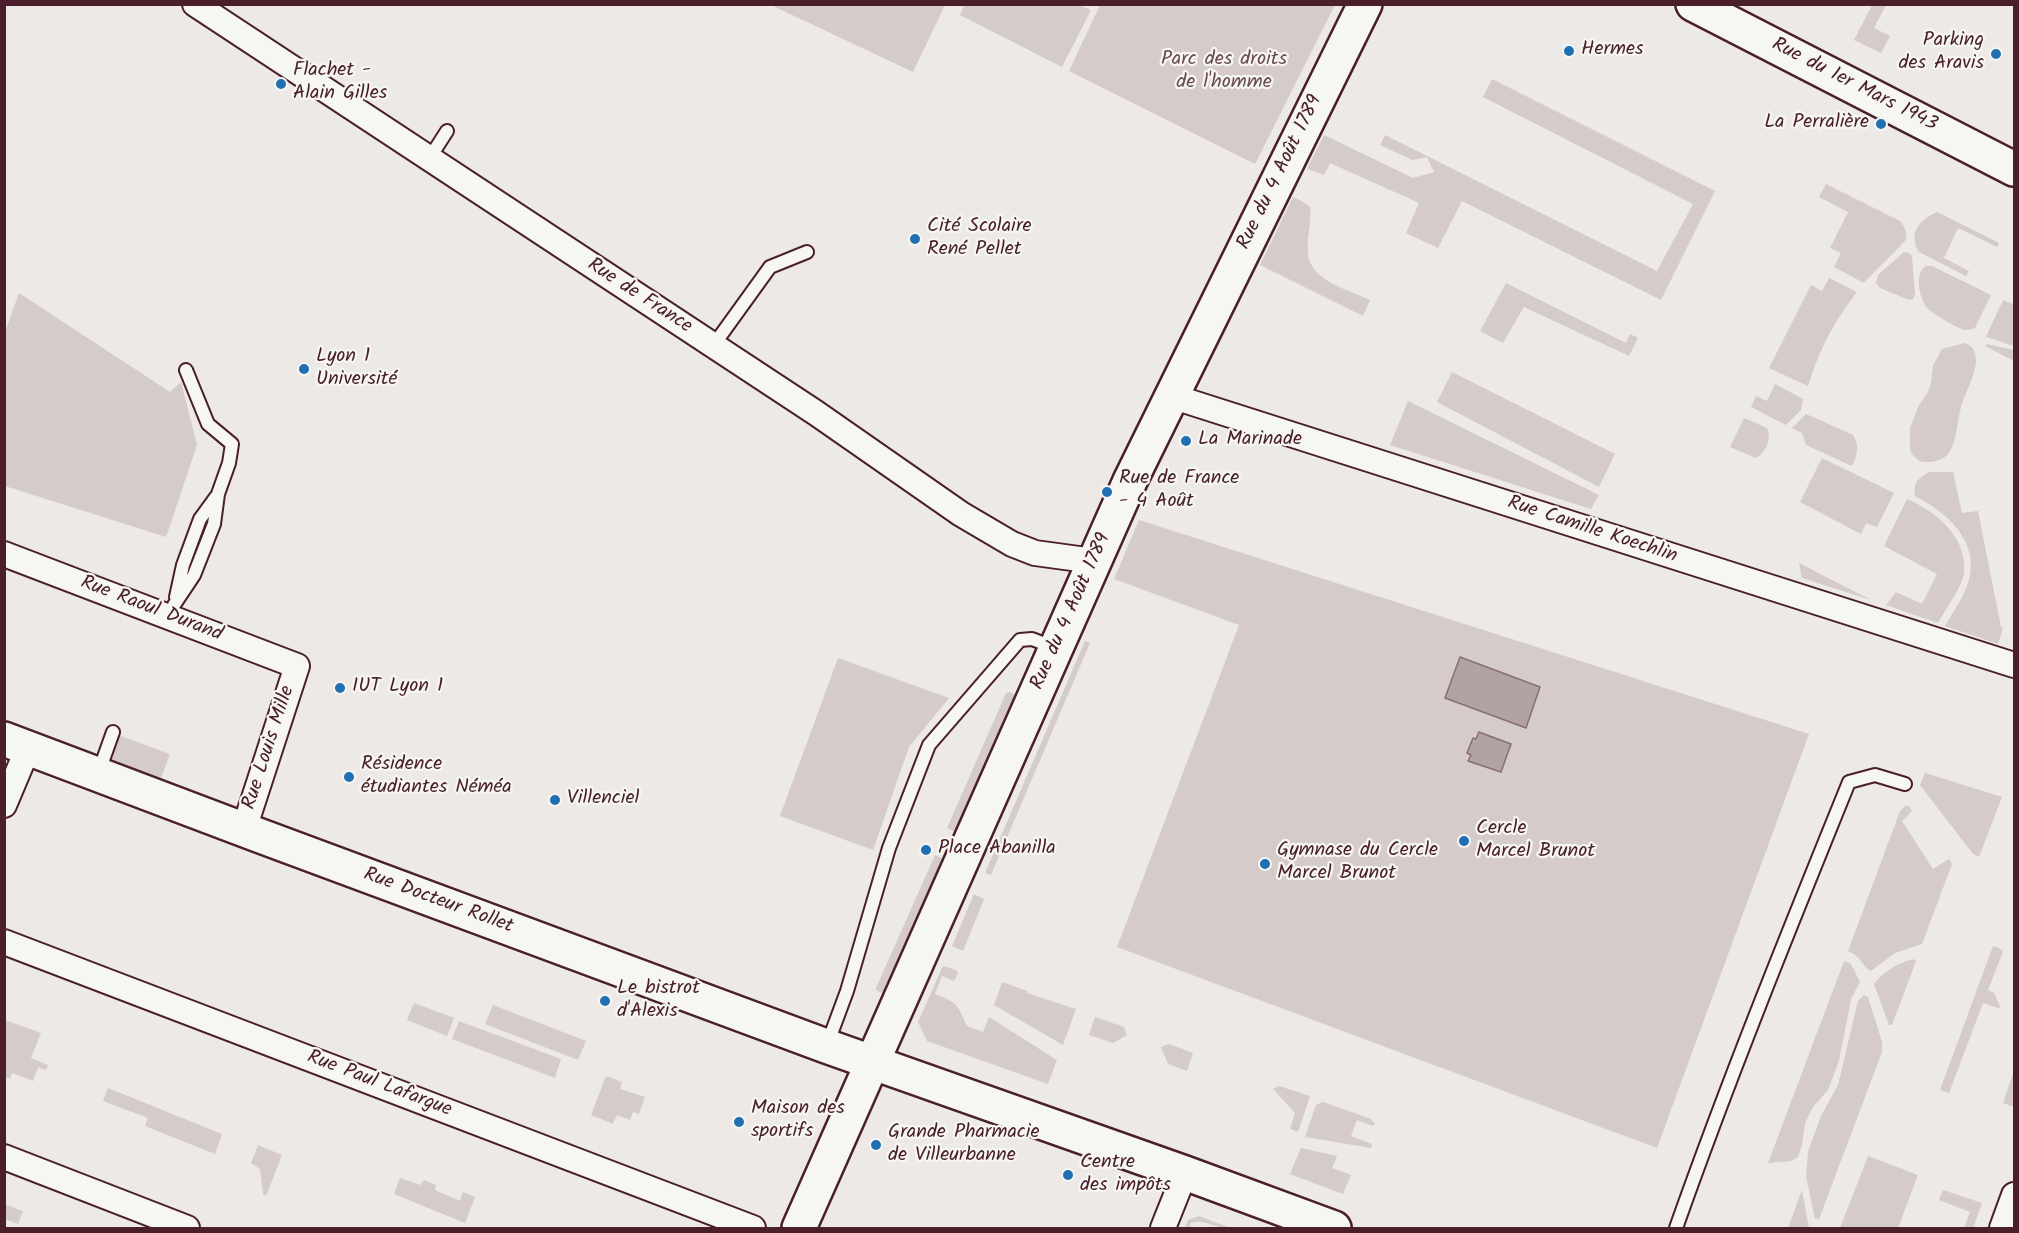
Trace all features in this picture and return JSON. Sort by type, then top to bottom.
[{"type":"street","name":"Rue de France","points":[[195,4],[816,413],[961,514],[1012,544],[1035,553],[1094,561]]},
{"type":"street","name":"Rue du 4 Août 1789","points":[[799,1228],[1094,561],[1171,396],[1365,4]]},
{"type":"street","name":"Rue du 1er Mars 1943","points":[[1693,4],[2014,170]]},
{"type":"street","name":"Rue Camille Koechlin","points":[[1171,396],[2014,665]]},
{"type":"street","name":"Rue Raoul Durand","points":[[4,554],[172,611],[297,666]]},
{"type":"street","name":"Rue Louis Mille","points":[[244,829],[297,666]]},
{"type":"street","name":"Rue Docteur Rollet","points":[[16,743],[826,1046],[1334,1228]]},
{"type":"street","points":[[4,805],[16,743]]},
{"type":"street","name":"Rue Paul Lafargue","points":[[4,942],[753,1228]]},
{"type":"street","points":[[4,1157],[187,1228]]},
{"type":"street","points":[[1164,1228],[1185,1173]]},
{"type":"street","points":[[2002,1228],[2014,1195]]},
{"type":"lane","points":[[429,159],[447,131]]},
{"type":"lane","points":[[713,346],[770,267],[807,252]]},
{"type":"lane","points":[[172,611],[194,575],[214,524],[218,494],[229,463],[232,444],[208,424],[186,370]]},
{"type":"lane","points":[[826,1046],[848,991],[889,848],[929,745],[1020,640],[1032,639],[1056,648]]},
{"type":"lane","points":[[98,775],[113,732]]},
{"type":"lane","points":[[1676,1228],[1767,984],[1849,782],[1875,775],[1905,784]]},
{"type":"green space","points":[[945,4],[913,72],[771,5]]},
{"type":"green space","points":[[965,4],[1079,5],[1091,10],[1062,67],[960,15]]},
{"type":"green space","name":"Parc des droits de l'homme","points":[[1100,4],[1335,5],[1255,164],[1069,71]]},
{"type":"green space","points":[[1872,5],[1886,5],[1874,28],[1890,36],[1881,53],[1854,40]]},
{"type":"green space","points":[[1492,79],[1715,191],[1661,300],[1462,201],[1438,248],[1406,233],[1419,203],[1330,163],[1324,175],[1307,169],[1324,135],[1413,178],[1434,172],[1427,157],[1412,160],[1380,145],[1385,135],[1657,271],[1693,204],[1483,97]]},
{"type":"green space","points":[[1826,184],[1900,221],[1905,230],[1904,242],[1864,283],[1834,267],[1841,253],[1830,248],[1848,212],[1819,197]]},
{"type":"green space","points":[[1293,197],[1310,207],[1308,254],[1311,263],[1323,278],[1370,300],[1363,316],[1260,265]]},
{"type":"green space","points":[[1937,212],[1999,243],[1997,247],[1958,228],[1944,258],[1969,271],[1966,276],[1919,252],[1915,239],[1917,228],[1925,219]]},
{"type":"green space","points":[[1904,252],[1912,256],[1915,294],[1913,299],[1909,300],[1880,288],[1876,283],[1878,275]]},
{"type":"green space","points":[[1926,266],[1932,266],[1991,295],[1975,328],[1962,329],[1928,309],[1922,300],[1919,287],[1920,275]]},
{"type":"green space","points":[[1829,278],[1857,292],[1828,336],[1808,386],[1769,368],[1811,285],[1822,291]]},
{"type":"green space","points":[[1506,283],[1626,343],[1630,334],[1638,338],[1629,356],[1524,307],[1503,343],[1480,331]]},
{"type":"green space","points":[[19,293],[170,392],[181,382],[197,445],[166,537],[5,486],[5,332]]},
{"type":"green space","points":[[2003,300],[2014,303],[2014,346],[1986,337]]},
{"type":"green space","points":[[1965,343],[1972,348],[1976,363],[1961,407],[1952,446],[1948,454],[1941,459],[1932,462],[1919,461],[1911,453],[1910,428],[1919,405],[1928,392],[1933,366],[1942,349]]},
{"type":"green space","points":[[1987,344],[2014,350],[2014,361],[1985,346]]},
{"type":"green space","points":[[1452,372],[1615,454],[1599,487],[1437,402]]},
{"type":"green space","points":[[1775,384],[1803,399],[1801,410],[1786,425],[1751,407],[1756,396],[1767,401]]},
{"type":"green space","points":[[1408,401],[1599,495],[1591,509],[1390,445]]},
{"type":"green space","points":[[1806,414],[1853,435],[1857,451],[1852,466],[1806,445],[1802,433],[1792,428]]},
{"type":"green space","points":[[1744,418],[1767,428],[1769,437],[1767,445],[1756,458],[1730,447]]},
{"type":"green space","points":[[1822,458],[1894,493],[1877,527],[1866,523],[1861,534],[1800,502]]},
{"type":"green space","points":[[1929,472],[1953,472],[1962,513],[1978,511],[2003,628],[1998,644],[1945,626],[1966,588],[1971,562],[1968,549],[1956,527],[1937,509],[1915,496],[1917,482]]},
{"type":"green space","points":[[1907,499],[1929,511],[1948,527],[1961,548],[1964,560],[1964,573],[1960,585],[1938,623],[1886,605],[1896,592],[1922,604],[1937,574],[1884,546]]},
{"type":"green space","name":"Cercle Marcel Brunot","points":[[1139,520],[1809,734],[1657,1148],[1117,947],[1239,625],[1114,579]]},
{"type":"green space","points":[[1799,563],[1871,600],[1802,578]]},
{"type":"green space","points":[[1085,641],[1090,643],[991,875],[985,873]]},
{"type":"green space","points":[[838,658],[949,698],[909,747],[873,850],[780,816]]},
{"type":"green space","points":[[1006,693],[1017,695],[955,832],[947,828]]},
{"type":"green space","points":[[118,735],[170,754],[160,781],[108,762]]},
{"type":"green space","points":[[1925,773],[2002,797],[1979,857],[1973,854],[1920,785]]},
{"type":"green space","points":[[1905,806],[1909,806],[1912,811],[1902,821],[1933,869],[1949,859],[1952,864],[1922,944],[1895,953],[1871,971],[1857,956],[1848,951],[1900,811]]},
{"type":"green space","points":[[935,855],[944,859],[884,994],[876,988]]},
{"type":"green space","points":[[974,894],[984,899],[963,951],[952,946]]},
{"type":"green space","points":[[1993,946],[2003,952],[1988,990],[1994,993],[2001,1009],[1983,1003],[1949,1093],[1940,1090]]},
{"type":"green space","points":[[1913,959],[1916,961],[1892,1025],[1889,1025],[1874,984],[1892,968]]},
{"type":"green space","points":[[1844,961],[1851,964],[1860,982],[1851,999],[1839,1061],[1828,1090],[1813,1107],[1805,1123],[1798,1157],[1791,1161],[1768,1163]]},
{"type":"green space","points":[[943,966],[956,970],[958,973],[954,981],[942,976],[935,994],[956,1005],[967,1026],[983,1032],[989,1017],[1057,1060],[1048,1084],[927,1041],[918,1022]]},
{"type":"green space","points":[[1002,982],[1076,1009],[1063,1045],[994,1005]]},
{"type":"green space","points":[[1864,995],[1868,997],[1882,1042],[1882,1052],[1819,1219],[1815,1219],[1806,1176],[1808,1152],[1821,1116],[1838,1085],[1858,1001]]},
{"type":"green space","points":[[414,1003],[454,1018],[447,1036],[407,1020]]},
{"type":"green space","points":[[493,1005],[586,1041],[578,1060],[485,1024]]},
{"type":"green space","points":[[1095,1017],[1124,1027],[1127,1035],[1113,1043],[1089,1035]]},
{"type":"green space","points":[[5,1020],[41,1033],[31,1058],[48,1065],[46,1070],[38,1067],[33,1081],[12,1073],[10,1079],[5,1077]]},
{"type":"green space","points":[[459,1021],[561,1059],[555,1078],[452,1039]]},
{"type":"green space","points":[[1169,1044],[1193,1053],[1187,1071],[1168,1064],[1161,1047]]},
{"type":"green space","points":[[2014,1071],[2014,1107],[2003,1103]]},
{"type":"green space","points":[[606,1076],[622,1082],[620,1089],[645,1097],[639,1114],[633,1112],[630,1120],[617,1115],[613,1124],[591,1115]]},
{"type":"green space","points":[[1279,1086],[1310,1096],[1298,1132],[1290,1129],[1295,1113],[1273,1089]]},
{"type":"green space","points":[[108,1088],[222,1134],[215,1154],[145,1126],[148,1118],[103,1101]]},
{"type":"green space","points":[[1323,1102],[1371,1119],[1375,1124],[1373,1126],[1357,1120],[1351,1136],[1372,1144],[1371,1148],[1305,1137],[1316,1105]]},
{"type":"green space","points":[[258,1145],[282,1155],[266,1196],[263,1194],[260,1169],[251,1163]]},
{"type":"green space","points":[[1301,1148],[1337,1156],[1332,1168],[1351,1175],[1343,1194],[1290,1174]]},
{"type":"green space","points":[[1868,1156],[1918,1175],[1898,1228],[1840,1228]]},
{"type":"green space","points":[[400,1178],[420,1185],[424,1180],[436,1185],[435,1190],[460,1201],[463,1192],[475,1197],[465,1223],[394,1194]]},
{"type":"green space","points":[[1802,1190],[1809,1228],[1788,1228]]},
{"type":"green space","points":[[1943,1190],[1982,1203],[1973,1228],[1964,1228],[1970,1212],[1939,1200]]},
{"type":"green space","points":[[4,1204],[23,1211],[18,1224],[5,1219]]},
{"type":"green space","points":[[1199,1216],[1230,1228],[1196,1222],[1191,1223],[1189,1228],[1185,1228],[1188,1220]]},
{"type":"shaded area","points":[[1460,657],[1540,687],[1526,728],[1445,698]]},
{"type":"shaded area","points":[[1479,732],[1511,744],[1501,772],[1468,761],[1471,755],[1467,753],[1473,738],[1476,739]]},
{"type":"place","name":"Hermes","points":[[1569,51]]},
{"type":"place","name":"Parking des Aravis","points":[[1996,54]]},
{"type":"place","name":"Flachet - Alain Gilles","points":[[281,84]]},
{"type":"place","name":"La Perralière","points":[[1881,124]]},
{"type":"place","name":"Cité Scolaire René Pellet","points":[[915,239]]},
{"type":"place","name":"Lyon 1 Université","points":[[304,369]]},
{"type":"place","name":"La Marinade","points":[[1186,441]]},
{"type":"place","name":"Rue de France - 4 Août","points":[[1107,492]]},
{"type":"place","name":"IUT Lyon 1","points":[[340,688]]},
{"type":"place","name":"Résidence étudiantes Néméa","points":[[349,777]]},
{"type":"place","name":"Villenciel","points":[[555,800]]},
{"type":"place","name":"Cercle Marcel Brunot","points":[[1464,841]]},
{"type":"place","name":"Place Abanilla","points":[[926,850]]},
{"type":"place","name":"Gymnase du Cercle Marcel Brunot","points":[[1265,864]]},
{"type":"place","name":"Le bistrot d'Alexis","points":[[605,1001]]},
{"type":"place","name":"Maison des sportifs","points":[[739,1122]]},
{"type":"place","name":"Grande Pharmacie de Villeurbanne","points":[[876,1145]]},
{"type":"place","name":"Centre des impôts","points":[[1068,1175]]}]
